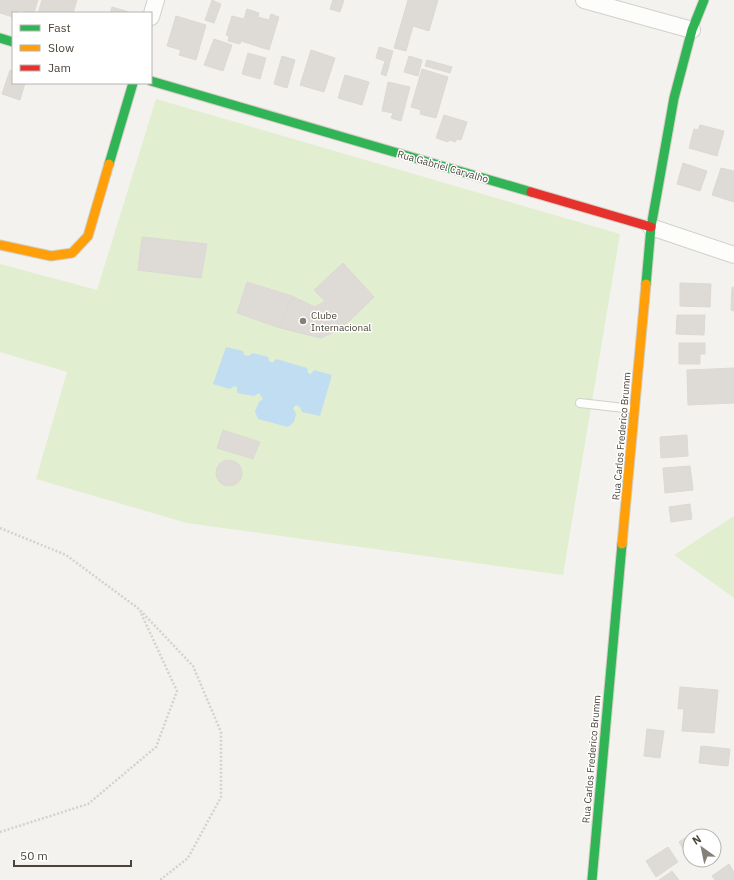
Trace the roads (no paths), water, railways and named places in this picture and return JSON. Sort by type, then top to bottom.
[{"type":"street","points":[[152,14],[156,0]]},
{"type":"street","points":[[584,0],[692,30]]},
{"type":"street","name":"Rua Carlos Frederico Brumm","points":[[592,880],[651,226],[674,98],[692,30],[704,0]]},
{"type":"street","points":[[0,38],[12,42]]},
{"type":"street","name":"Rua Gabriel Carvalho","points":[[152,81],[651,226],[734,255]]},
{"type":"street","points":[[0,245],[51,256],[72,253],[88,236],[133,84]]},
{"type":"lane","points":[[580,403],[634,410]]},
{"type":"water","points":[[226,347],[243,351],[244,355],[248,356],[253,353],[268,357],[269,361],[272,363],[276,359],[307,368],[308,373],[311,374],[314,370],[332,375],[320,416],[302,412],[300,407],[296,405],[293,408],[296,414],[294,422],[288,427],[258,419],[255,411],[259,402],[263,399],[259,393],[254,396],[237,393],[237,387],[234,386],[230,389],[213,384]]},
{"type":"place","name":"Clube Internacional","points":[[303,321]]}]
